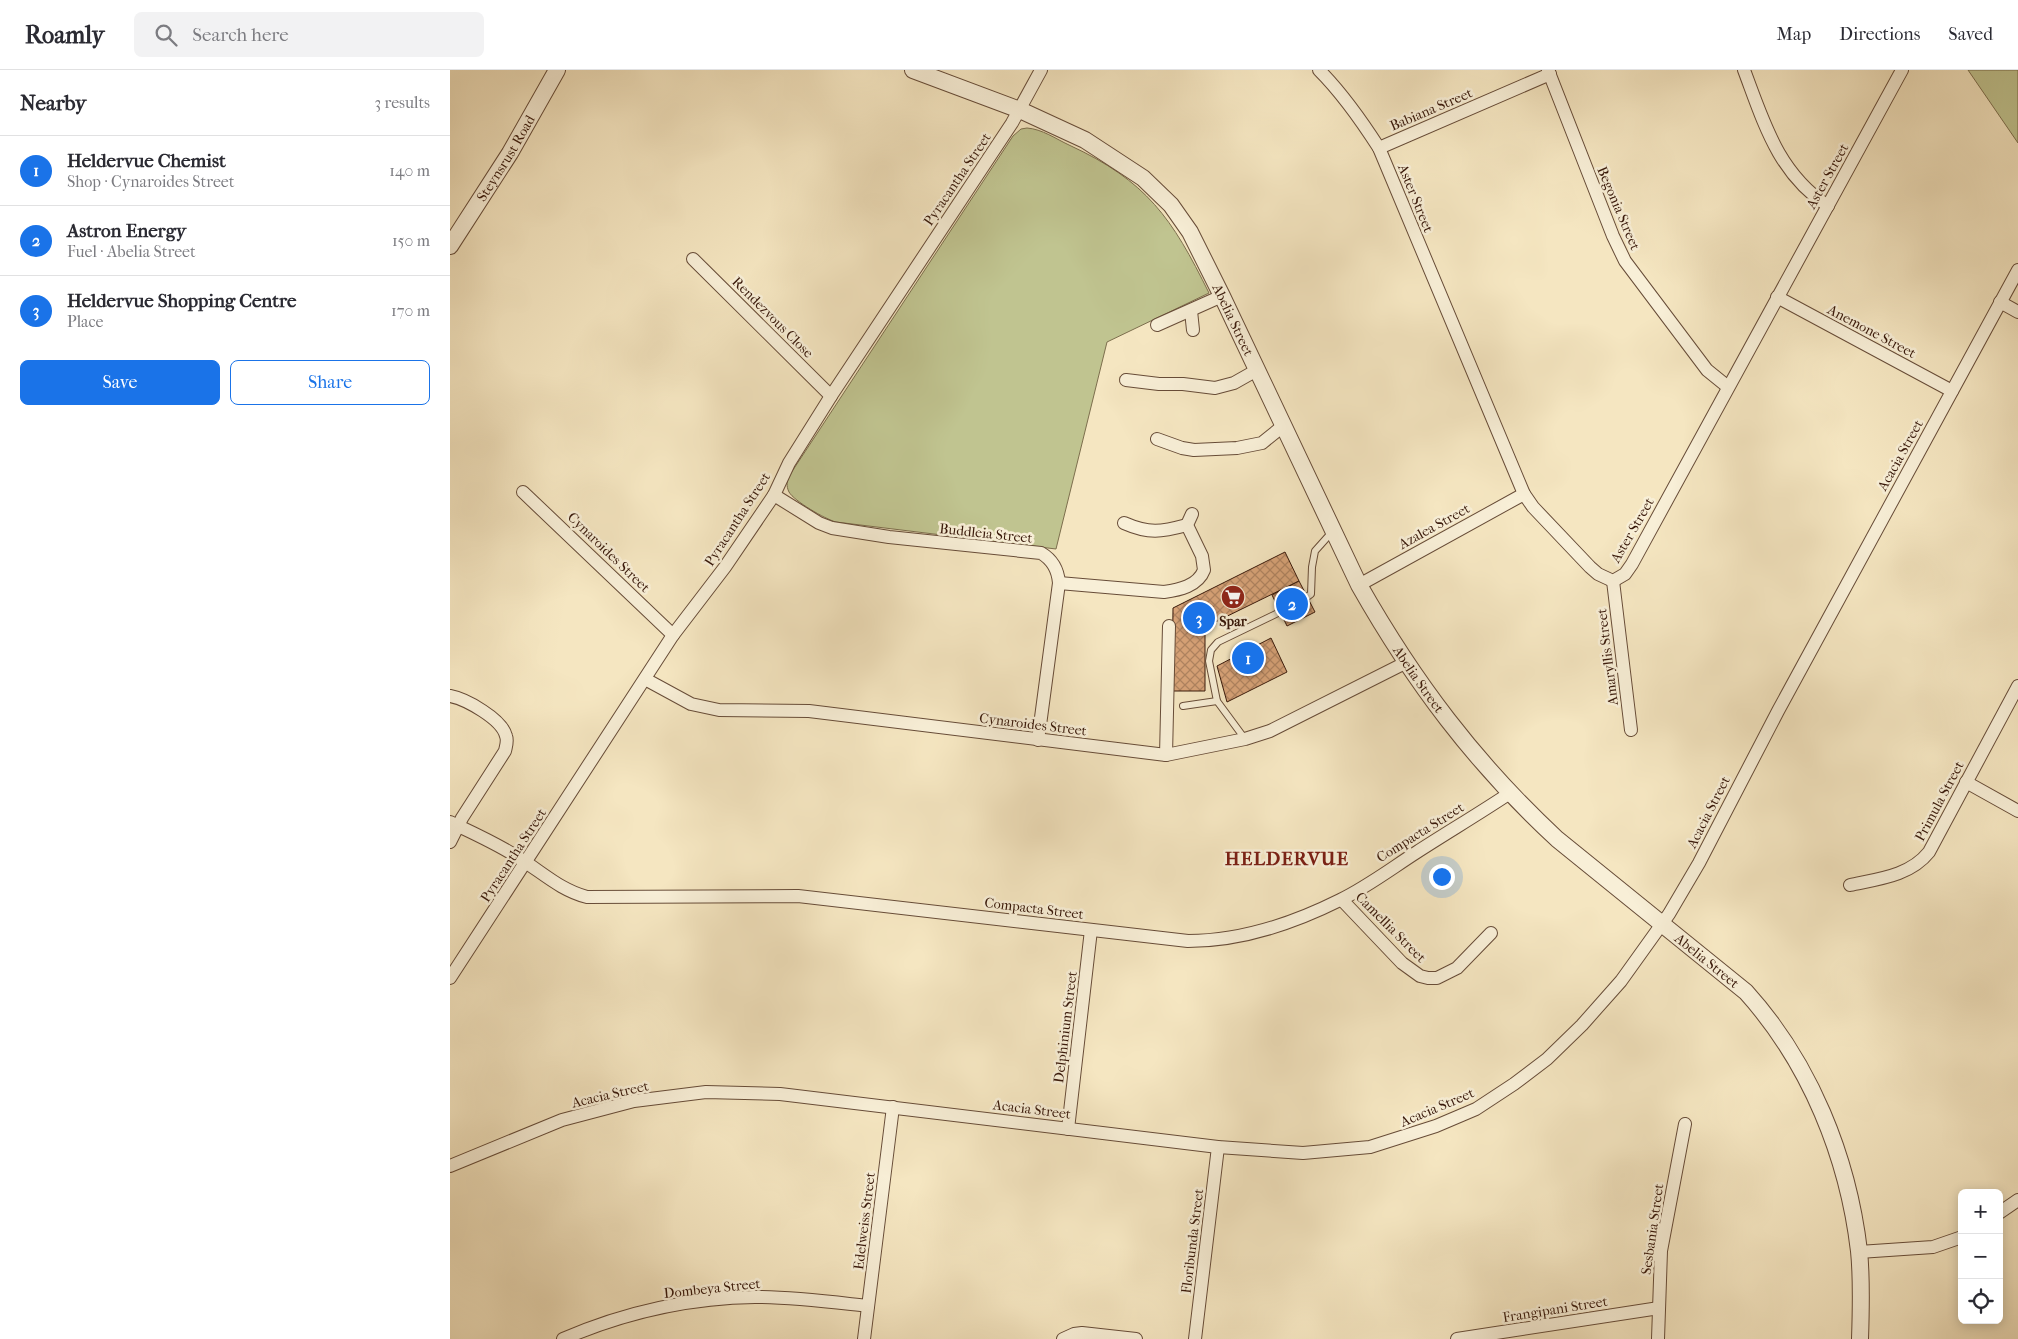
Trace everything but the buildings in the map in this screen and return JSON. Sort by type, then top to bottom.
[{"type":"street","name":"Steynsrust Road","points":[[450,246],[510,153],[557,70]]},
{"type":"street","name":"Abelia Street","points":[[913,70],[1020,110],[1085,140],[1143,178],[1171,205],[1190,232],[1222,296],[1359,585],[1405,662],[1468,746],[1510,792],[1557,839],[1746,992],[1762,1010],[1789,1050],[1815,1096],[1836,1151],[1852,1208],[1859,1252],[1860,1339]]},
{"type":"street","name":"Pyracantha Street","points":[[450,978],[673,635],[725,567],[774,495],[789,463],[831,396],[1020,110],[1041,70]]},
{"type":"street","name":"Aster Street","points":[[1319,70],[1338,89],[1380,148],[1524,494],[1533,507],[1590,567],[1598,574],[1613,580],[1625,574],[1632,564],[1902,70]]},
{"type":"street","points":[[1744,70],[1774,146],[1798,181],[1815,198],[1828,206]]},
{"type":"street","name":"Babiana Street","points":[[1380,148],[1549,72]]},
{"type":"street","name":"Begonia Street","points":[[1549,72],[1617,247],[1625,261],[1707,370],[1728,387]]},
{"type":"street","name":"Rendezvous Close","points":[[693,259],[831,396]]},
{"type":"street","name":"Acacia Street","points":[[450,1166],[562,1120],[634,1101],[706,1092],[771,1094],[1218,1147],[1303,1153],[1370,1147],[1427,1129],[1476,1109],[1548,1059],[1582,1025],[1621,981],[1662,924],[1699,863],[1778,711],[2018,270]]},
{"type":"street","points":[[1157,325],[1222,296]]},
{"type":"street","name":"Anemone Street","points":[[1777,297],[1952,391]]},
{"type":"street","points":[[2000,302],[2018,312]]},
{"type":"street","points":[[1191,311],[1193,330]]},
{"type":"street","points":[[1126,380],[1215,388],[1234,383],[1257,370]]},
{"type":"street","points":[[1157,439],[1182,448],[1194,450],[1237,448],[1262,443],[1283,426]]},
{"type":"street","name":"Cynaroides Street","points":[[523,492],[673,635]]},
{"type":"street","name":"Azalea Street","points":[[1359,585],[1524,494]]},
{"type":"street","name":"Buddleia Street","points":[[774,495],[819,523],[832,528],[889,537],[1041,554],[1053,563],[1058,574],[1059,583],[1038,740]]},
{"type":"street","points":[[1059,583],[1156,592],[1175,591],[1189,586],[1202,575],[1204,564],[1189,519],[1159,532],[1147,532],[1124,523]]},
{"type":"street","name":"Amaryllis Street","points":[[1613,580],[1631,730]]},
{"type":"street","points":[[1166,756],[1169,626]]},
{"type":"street","name":"Cynaroides Street","points":[[645,679],[691,704],[718,710],[809,711],[1166,756],[1245,739],[1288,723],[1405,662]]},
{"type":"street","name":"Primula Street","points":[[1850,885],[1899,873],[1922,861],[1929,852],[2018,686]]},
{"type":"street","points":[[450,696],[469,702],[496,722],[504,730],[507,741],[505,751],[462,818],[454,824],[450,842]]},
{"type":"street","points":[[1966,782],[2018,811]]},
{"type":"street","name":"Compacta Street","points":[[454,824],[526,862],[558,885],[586,897],[798,896],[1188,941],[1227,939],[1292,920],[1342,900],[1510,792]]},
{"type":"street","name":"Camellia Street","points":[[1342,900],[1402,963],[1420,976],[1428,978],[1437,978],[1457,968],[1490,933]]},
{"type":"street","name":"Delphinium Street","points":[[1068,1128],[1092,930]]},
{"type":"street","name":"Edelweiss Street","points":[[864,1339],[893,1107]]},
{"type":"street","name":"Sesbania Street","points":[[1658,1339],[1661,1251],[1685,1124]]},
{"type":"street","name":"Floribunda Street","points":[[1195,1339],[1218,1147]]},
{"type":"street","points":[[2003,1210],[2018,1200]]},
{"type":"street","points":[[1859,1252],[1933,1247],[1958,1238]]},
{"type":"street","name":"Dombeya Street","points":[[562,1339],[597,1324],[636,1313],[688,1303],[761,1297],[868,1306]]},
{"type":"street","name":"Frangipani Street","points":[[1456,1339],[1658,1308]]},
{"type":"street","points":[[1063,1339],[1082,1333],[1136,1339]]},
{"type":"lane","points":[[1307,597],[1311,594],[1312,567],[1315,551],[1332,531]]},
{"type":"lane","points":[[1245,739],[1217,700],[1209,661],[1214,646],[1280,612]]},
{"type":"lane","points":[[1183,706],[1217,700]]},
{"type":"green space","points":[[1968,70],[2018,70],[2018,143]]},
{"type":"green space","points":[[1027,128],[1043,132],[1096,159],[1119,173],[1138,188],[1169,223],[1196,267],[1209,293],[1107,342],[1056,549],[836,522],[818,514],[792,496],[787,488],[789,476],[1013,136],[1021,129]]},
{"type":"place","name":"Spar","points":[[1233,597]]},
{"type":"place","name":"Astron Energy","points":[[1292,604]]},
{"type":"place","name":"Heldervue Shopping Centre","points":[[1199,618]]},
{"type":"place","name":"Heldervue Chemist","points":[[1248,658]]},
{"type":"district","name":"HELDERVUE","points":[[1287,858]]}]
